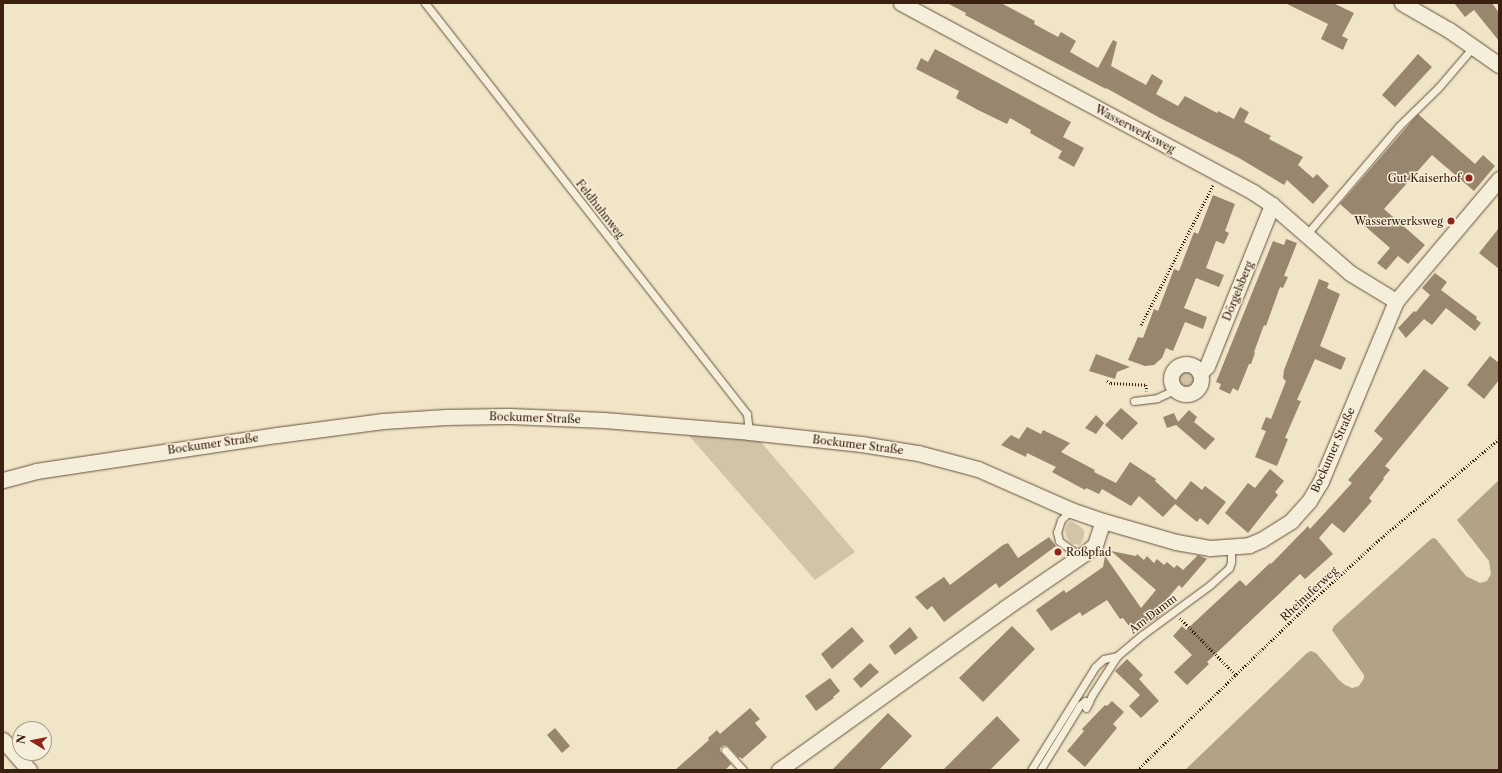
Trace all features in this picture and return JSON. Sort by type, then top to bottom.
[{"type":"street","name":"Wasserwerksweg","points":[[901,3],[1253,192],[1272,205],[1350,273],[1396,300]]},
{"type":"street","points":[[1402,3],[1449,30],[1499,65]]},
{"type":"street","name":"Bockumer Straße","points":[[3,480],[36,471],[262,437],[383,421],[446,417],[510,416],[604,420],[749,432],[861,444],[918,453],[978,469],[1071,510],[1176,542],[1210,548],[1231,548],[1250,545],[1261,540],[1291,520],[1309,501],[1321,481],[1396,300],[1499,179]]},
{"type":"street","name":"Dörgelsberg","points":[[1174,390],[1184,394],[1194,392],[1200,384],[1200,373],[1207,366],[1272,205]]},
{"type":"street","points":[[1174,390],[1170,379],[1176,368],[1187,364],[1192,366],[1200,373]]},
{"type":"street","points":[[779,770],[1005,608],[1085,553],[1095,544],[1103,521]]},
{"type":"street","points":[[3,740],[29,770]]},
{"type":"lane","name":"Feldhuhnweg","points":[[424,3],[747,414],[749,432]]},
{"type":"lane","points":[[1306,236],[1399,126],[1438,88],[1473,47]]},
{"type":"lane","points":[[1134,401],[1158,398],[1174,390]]},
{"type":"lane","points":[[1071,510],[1061,520],[1057,532],[1059,541],[1074,552],[1085,553]]},
{"type":"lane","name":"Am Damm","points":[[1040,770],[1080,705],[1085,701],[1087,705],[1106,671],[1117,656],[1210,585],[1229,568],[1232,562],[1231,548]]},
{"type":"lane","points":[[1031,770],[1095,667],[1104,659],[1117,656]]},
{"type":"lane","points":[[726,750],[743,770]]},
{"type":"path","points":[[1141,324],[1219,174]]},
{"type":"path","points":[[1107,381],[1111,383],[1146,385],[1147,399]]},
{"type":"path","name":"Rheinuferweg","points":[[1138,770],[1312,601],[1381,538],[1499,439]]},
{"type":"path","points":[[1174,612],[1236,675]]},
{"type":"shaded area","points":[[1186,371],[1192,373],[1194,379],[1192,385],[1186,387],[1180,385],[1178,379],[1180,373]]},
{"type":"shaded area","points":[[684,430],[755,435],[855,552],[815,580]]},
{"type":"shaded area","points":[[1499,480],[1499,770],[1185,770],[1307,653],[1311,651],[1316,653],[1345,685],[1352,688],[1359,686],[1364,678],[1364,675],[1332,630],[1334,626],[1433,538],[1436,539],[1466,576],[1480,583],[1487,581],[1491,574],[1489,561],[1457,520]]},
{"type":"shaded area","points":[[1071,521],[1081,527],[1084,531],[1084,537],[1080,545],[1071,543],[1066,536],[1065,530],[1067,524]]},
{"type":"building","points":[[947,3],[1001,3],[1035,21],[1034,24],[1058,37],[1061,32],[1076,41],[1070,52],[1098,68],[1113,40],[1117,42],[1111,66],[1146,85],[1152,74],[1163,81],[1156,94],[1178,106],[1185,96],[1217,113],[1218,111],[1234,119],[1240,107],[1249,112],[1244,122],[1271,136],[1269,139],[1303,157],[1298,165],[1313,178],[1317,174],[1329,186],[1313,204],[1287,180],[1284,185],[1239,158],[965,15],[966,13]]},
{"type":"building","points":[[1285,3],[1333,3],[1354,13],[1342,36],[1348,39],[1343,50],[1321,39],[1328,24]]},
{"type":"building","points":[[1454,3],[1492,3],[1499,13],[1499,41],[1474,10],[1465,17]]},
{"type":"building","points":[[935,49],[1071,122],[1063,137],[1084,148],[1074,167],[1058,158],[1062,151],[1030,133],[1031,130],[1010,118],[1007,124],[978,110],[956,98],[959,91],[916,69],[921,58],[928,62]]},
{"type":"building","points":[[1418,54],[1432,67],[1395,107],[1382,95]]},
{"type":"building","points":[[1418,114],[1475,164],[1483,155],[1495,166],[1474,191],[1432,155],[1384,209],[1425,245],[1408,264],[1398,256],[1386,270],[1377,263],[1390,248],[1340,204]]},
{"type":"building","points":[[1213,195],[1235,204],[1225,231],[1229,233],[1224,244],[1216,241],[1206,268],[1224,275],[1219,287],[1196,278],[1184,308],[1207,317],[1203,329],[1185,322],[1173,351],[1166,348],[1162,358],[1154,365],[1145,366],[1128,360],[1138,337],[1143,338],[1154,309],[1158,311],[1174,269],[1179,271],[1194,232],[1198,234]]},
{"type":"building","points":[[1499,228],[1499,269],[1479,253]]},
{"type":"building","points":[[1286,239],[1297,243],[1284,276],[1288,277],[1283,288],[1280,287],[1266,326],[1264,325],[1251,364],[1249,364],[1238,391],[1233,388],[1230,394],[1219,389],[1221,384],[1216,382],[1273,241],[1284,245]]},
{"type":"building","points":[[1435,273],[1447,282],[1441,290],[1477,317],[1476,319],[1481,323],[1475,331],[1446,308],[1432,325],[1424,319],[1406,338],[1398,328],[1414,311],[1416,312],[1430,295],[1422,288]]},
{"type":"building","points":[[1319,279],[1329,283],[1327,288],[1340,294],[1320,346],[1346,358],[1341,370],[1315,359],[1297,400],[1301,401],[1285,438],[1288,439],[1277,466],[1255,457],[1266,431],[1261,429],[1266,417],[1271,419],[1286,381],[1283,378],[1284,370]]},
{"type":"building","points":[[1096,354],[1130,367],[1117,372],[1115,379],[1089,371]]},
{"type":"building","points":[[1490,356],[1499,363],[1499,380],[1484,399],[1467,385]]},
{"type":"building","points":[[1424,369],[1449,388],[1385,466],[1390,470],[1369,498],[1372,501],[1344,533],[1332,523],[1319,538],[1333,554],[1305,579],[1300,574],[1207,662],[1209,664],[1187,685],[1174,672],[1192,655],[1173,636],[1182,626],[1186,630],[1240,580],[1246,586],[1270,563],[1271,564],[1308,526],[1310,529],[1352,483],[1348,480],[1383,439],[1374,431]]},
{"type":"building","points":[[1121,408],[1138,423],[1122,440],[1105,425]]},
{"type":"building","points":[[1189,410],[1197,417],[1194,422],[1215,439],[1205,450],[1176,425],[1167,428],[1163,417],[1174,413],[1178,422]]},
{"type":"building","points":[[1096,415],[1104,423],[1096,434],[1085,428]]},
{"type":"building","points":[[1027,427],[1041,434],[1043,430],[1070,443],[1061,452],[1095,470],[1094,472],[1116,483],[1130,462],[1156,479],[1155,481],[1176,500],[1191,481],[1202,490],[1205,486],[1226,502],[1208,525],[1200,518],[1197,522],[1175,504],[1163,517],[1139,496],[1131,506],[1102,489],[1099,494],[1086,488],[1085,490],[1052,472],[1056,467],[1027,453],[1026,457],[1001,445],[1011,435],[1019,439]]},
{"type":"building","points":[[1270,469],[1284,481],[1275,492],[1278,495],[1248,533],[1225,513],[1248,483],[1255,488]]},
{"type":"building","points":[[1049,537],[1056,546],[999,588],[996,583],[944,622],[932,606],[927,610],[915,597],[944,577],[950,585],[1003,545],[1008,543],[1018,558]]},
{"type":"building","points":[[1111,551],[1136,556],[1137,554],[1144,560],[1147,556],[1154,563],[1157,559],[1164,565],[1167,562],[1174,568],[1177,565],[1183,570],[1198,555],[1207,559],[1182,588],[1179,585],[1161,606],[1165,612],[1135,634],[1123,618],[1120,619],[1107,600],[1082,616],[1080,612],[1051,631],[1036,610],[1064,590],[1066,593],[1103,567],[1105,556],[1141,608],[1156,590]]},
{"type":"building","points":[[1012,626],[1035,649],[983,702],[959,678]]},
{"type":"building","points":[[852,627],[864,641],[832,669],[821,654]]},
{"type":"building","points":[[910,627],[918,638],[895,655],[889,646]]},
{"type":"building","points":[[1127,659],[1143,675],[1139,679],[1159,701],[1141,718],[1129,706],[1140,695],[1115,671]]},
{"type":"building","points":[[870,663],[879,672],[861,688],[853,679]]},
{"type":"building","points":[[830,678],[840,691],[833,697],[834,698],[816,711],[805,696]]},
{"type":"building","points":[[1112,701],[1124,712],[1113,724],[1117,728],[1085,767],[1067,751],[1084,731],[1082,729],[1105,705],[1107,706]]},
{"type":"building","points":[[750,708],[760,719],[755,723],[767,737],[742,759],[740,757],[739,758],[728,746],[724,745],[720,748],[720,751],[731,764],[725,770],[675,770],[709,740],[708,738],[717,730],[720,734]]},
{"type":"building","points":[[888,713],[912,736],[879,770],[832,770]]},
{"type":"building","points":[[997,716],[1020,740],[990,770],[943,770]]},
{"type":"building","points":[[555,728],[570,746],[562,753],[547,735]]},
{"type":"place","name":"Gut Kaiserhof","points":[[1469,178]]},
{"type":"place","name":"Wasserwerksweg","points":[[1451,221]]},
{"type":"place","name":"Roßpfad","points":[[1058,552]]}]
